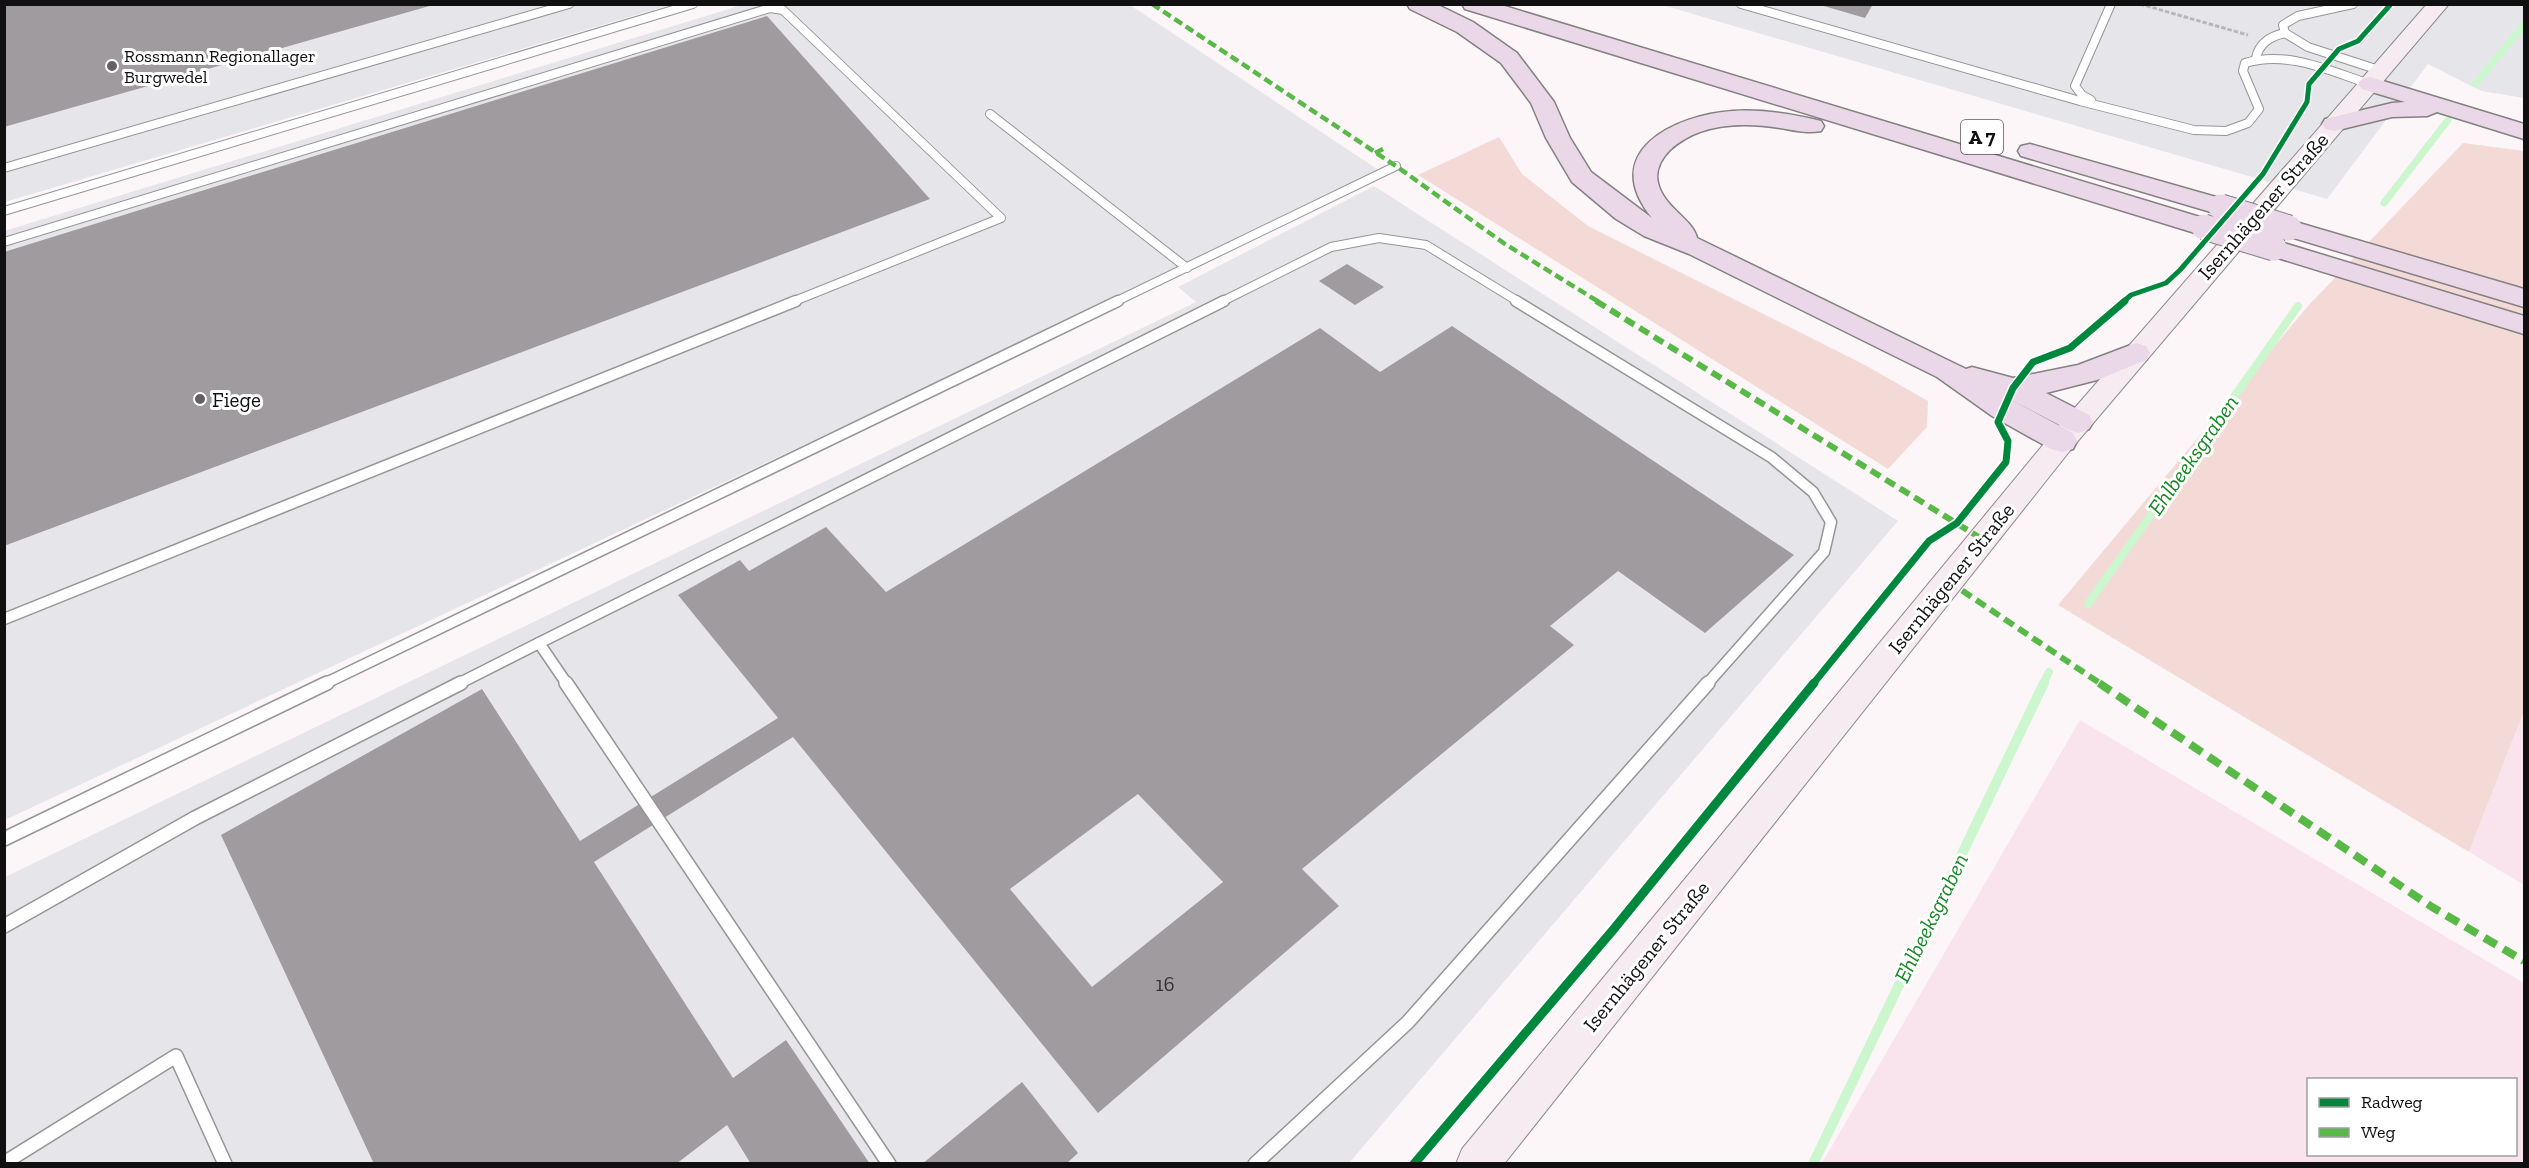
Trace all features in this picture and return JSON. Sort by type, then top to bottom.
[{"type":"highway","points":[[1418,4],[1465,27],[1509,58],[1542,102],[1558,138],[1581,177],[1599,194],[1653,230],[1698,248],[1947,370],[2002,409],[2070,431]]},
{"type":"highway","name":"A 7","points":[[1473,4],[2204,227],[2282,238],[2524,298]]},
{"type":"highway","name":"A 7","points":[[1542,4],[2221,207],[2282,238],[2524,325]]},
{"type":"highway","points":[[2376,77],[2452,109],[2524,132]]},
{"type":"highway","points":[[2376,77],[2524,117]]},
{"type":"highway","points":[[2334,124],[2392,110],[2452,109]]},
{"type":"highway","points":[[1698,248],[1664,217],[1650,197],[1646,185],[1648,161],[1661,143],[1678,132],[1701,123],[1749,118],[1777,120],[1829,130],[1885,131]]},
{"type":"highway","points":[[2013,388],[2057,381],[2087,373],[2136,353]]},
{"type":"highway","points":[[1947,370],[2013,388],[2070,431]]},
{"type":"main road","name":"Isernhägener Straße","points":[[1477,1164],[2070,431],[2439,4]]},
{"type":"lane","points":[[4,168],[569,4]]},
{"type":"lane","points":[[4,211],[693,4]]},
{"type":"lane","points":[[1741,4],[2194,130],[2226,131],[2248,123],[2259,108],[2243,71],[2245,63],[2256,58],[2275,56],[2376,77]]},
{"type":"lane","points":[[2101,105],[2082,95],[2075,86],[2110,4]]},
{"type":"lane","points":[[2285,33],[2283,25],[2298,16],[2353,4]]},
{"type":"lane","points":[[4,242],[770,8],[783,10],[1001,218],[4,619]]},
{"type":"lane","points":[[2256,58],[2257,50],[2271,36],[2285,33],[2308,47],[2376,77]]},
{"type":"lane","points":[[990,114],[1187,268]]},
{"type":"lane","points":[[4,839],[1396,166]]},
{"type":"lane","points":[[4,926],[195,818],[539,643],[1331,247],[1359,239],[1395,236],[1426,245],[1771,457],[1813,492],[1831,522],[1824,552],[1407,1022],[1255,1164]]},
{"type":"lane","points":[[539,643],[889,1164]]},
{"type":"lane","points":[[4,1163],[176,1056],[225,1164]]},
{"type":"path","points":[[2140,4],[2233,29],[2267,41]]},
{"type":"shaded area","points":[[745,4],[1130,5],[1383,173],[5,820],[4,231]]},
{"type":"shaded area","points":[[5,5],[670,5],[5,202]]},
{"type":"shaded area","points":[[1662,5],[2524,5],[2524,98],[2481,91],[2428,64],[2327,199]]},
{"type":"shaded area","points":[[1499,137],[1522,174],[1588,226],[1865,365],[1928,401],[1927,427],[1888,469],[1418,175]]},
{"type":"shaded area","points":[[2463,143],[2524,151],[2524,711],[2469,852],[2058,605],[2308,306]]},
{"type":"shaded area","points":[[1374,186],[1898,521],[1349,1163],[5,1164],[5,877],[1196,302],[1178,287]]},
{"type":"shaded area","points":[[2524,711],[2524,885],[2469,852]]},
{"type":"shaded area","points":[[2080,720],[2524,983],[2524,1163],[1822,1163]]},
{"type":"building","name":"Rossmann Regionallager Burgwedel","points":[[4,4],[433,4],[433,5],[4,127]]},
{"type":"building","points":[[1817,4],[1873,4],[1865,18]]},
{"type":"building","name":"Fiege","points":[[767,16],[930,199],[4,546],[4,252]]},
{"type":"building","points":[[1347,264],[1384,287],[1355,305],[1319,281]]},
{"type":"building","points":[[1452,326],[1794,555],[1705,633],[1618,571],[1550,626],[1574,645],[1302,869],[1339,906],[1098,1113],[793,737],[594,862],[733,1078],[786,1040],[870,1164],[751,1164],[727,1125],[676,1164],[374,1164],[221,835],[482,689],[580,841],[778,718],[678,595],[740,560],[749,571],[826,527],[886,592],[1320,328],[1380,372]],"holes":[[[1138,794],[1223,882],[1092,987],[1010,889]]]},
{"type":"building","points":[[1022,1082],[1078,1153],[1066,1164],[922,1164]]},
{"type":"waterway","name":"Ehlbeeksgraben","points":[[2475,84],[2524,25]]},
{"type":"waterway","name":"Ehlbeeksgraben","points":[[2384,203],[2448,120]]},
{"type":"waterway","name":"Ehlbeeksgraben","points":[[2088,604],[2298,306]]},
{"type":"waterway","name":"Ehlbeeksgraben","points":[[2043,684],[2049,672]]},
{"type":"waterway","name":"Ehlbeeksgraben","points":[[1813,1164],[2044,683]]},
{"type":"marked path","points":[[1152,4],[1396,166],[1505,244],[1982,539]]},
{"type":"marked path","points":[[1375,153],[1387,147]]},
{"type":"marked path","points":[[1948,581],[2432,907],[2524,961]]},
{"type":"cycle path","points":[[1414,1164],[1613,930],[1929,541],[1957,523],[2006,462],[2008,441],[1998,422],[2013,388],[2033,362],[2070,348],[2131,295],[2166,283],[2180,270],[2263,174],[2307,102],[2309,84],[2339,49],[2358,41],[2391,4]]},
{"type":"place","name":"Rossmann Regionallager Burgwedel","points":[[112,66]]},
{"type":"place","name":"Fiege","points":[[200,399]]}]
